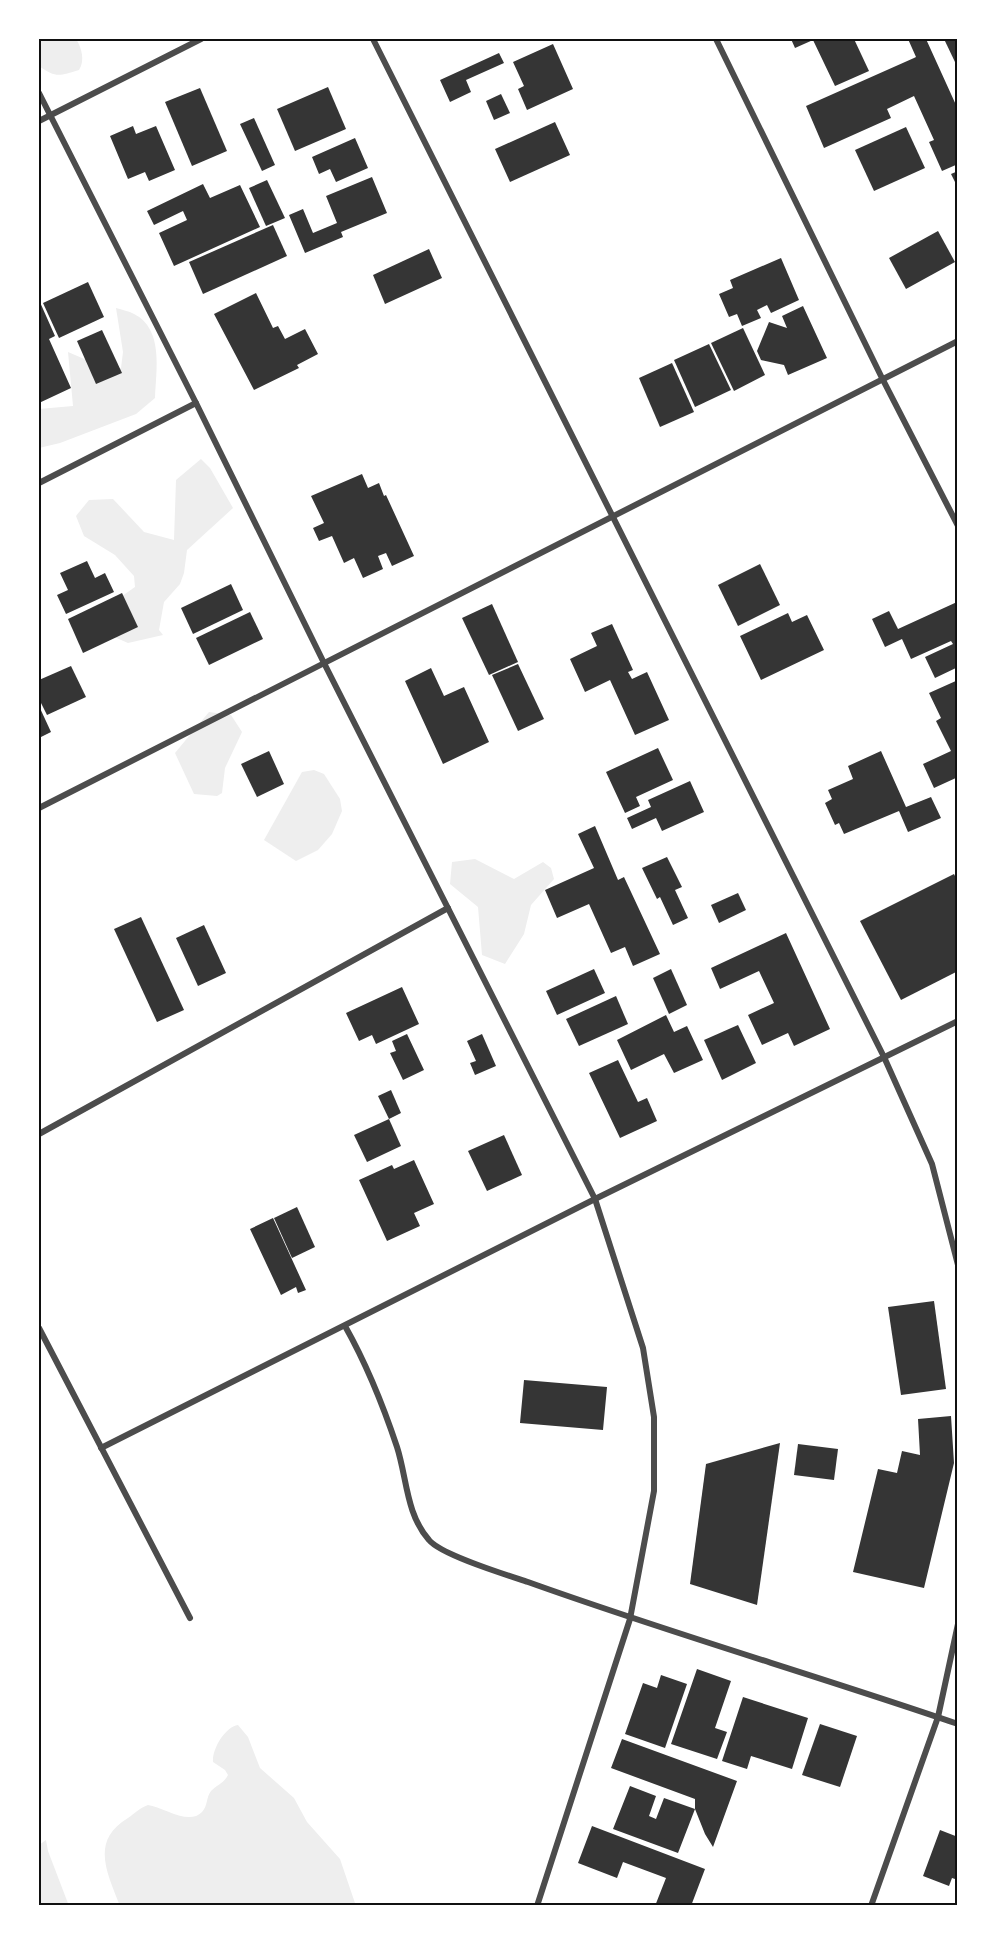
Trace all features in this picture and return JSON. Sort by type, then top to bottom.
[{"type":"street","points":[[39,121],[201,39]]},
{"type":"street","points":[[373,39],[884,1057],[932,1164],[958,1265]]},
{"type":"street","points":[[716,39],[882,378],[958,526]]},
{"type":"street","points":[[39,93],[595,1199],[643,1348],[654,1417],[654,1491],[630,1619],[537,1906]]},
{"type":"street","points":[[39,808],[958,341]]},
{"type":"street","points":[[39,483],[196,403]]},
{"type":"street","points":[[39,1134],[447,908]]},
{"type":"street","points":[[101,1448],[595,1199],[958,1021]]},
{"type":"street","points":[[345,1326],[365,1361],[397,1448],[412,1510],[418,1526],[430,1542],[463,1559],[630,1619],[958,1724]]},
{"type":"street","points":[[39,1328],[190,1618]]},
{"type":"street","points":[[871,1906],[938,1717],[958,1624]]},
{"type":"shaded area","points":[[39,39],[76,39],[82,54],[79,70],[58,75],[39,66]]},
{"type":"shaded area","points":[[116,308],[134,314],[144,321],[150,330],[154,340],[157,364],[155,398],[136,414],[60,443],[39,448],[39,409],[73,406],[68,352],[110,370],[121,368],[123,352]]},
{"type":"shaded area","points":[[201,459],[210,468],[233,508],[187,550],[180,584],[164,602],[159,630],[163,635],[128,643],[105,633],[98,613],[135,587],[134,576],[115,555],[84,536],[76,516],[89,500],[113,499],[144,532],[174,540],[176,480]]},
{"type":"shaded area","points":[[209,712],[231,715],[242,732],[225,768],[222,793],[217,796],[194,794],[175,753]]},
{"type":"shaded area","points":[[314,770],[324,774],[340,799],[342,811],[332,834],[318,850],[296,861],[264,840],[302,772]]},
{"type":"shaded area","points":[[475,859],[514,879],[543,862],[551,868],[554,879],[531,905],[524,934],[505,964],[482,955],[478,907],[450,884],[452,862]]},
{"type":"shaded area","points":[[238,1725],[248,1737],[260,1768],[294,1798],[307,1822],[340,1859],[356,1906],[120,1906],[110,1881],[105,1858],[105,1847],[109,1837],[116,1827],[148,1805],[190,1817],[202,1812],[211,1791],[228,1775],[225,1770],[213,1762],[217,1745],[228,1730]]},
{"type":"shaded area","points":[[46,1840],[69,1906],[39,1906],[39,1845]]},
{"type":"building","points":[[791,39],[854,39],[869,71],[835,86],[813,40],[795,48]]},
{"type":"building","points":[[908,39],[926,39],[956,105],[958,104],[958,143],[955,144],[958,151],[958,164],[942,171],[929,142],[934,140],[914,96],[887,109],[891,118],[824,148],[806,106],[916,57]]},
{"type":"building","points":[[944,39],[958,39],[958,60],[955,62]]},
{"type":"building","points":[[553,44],[573,89],[527,110],[518,89],[524,86],[513,62]]},
{"type":"building","points":[[499,53],[504,63],[466,80],[471,92],[450,102],[440,80]]},
{"type":"building","points":[[328,87],[346,129],[295,151],[277,109]]},
{"type":"building","points":[[200,88],[227,151],[192,166],[165,102]]},
{"type":"building","points":[[501,94],[510,113],[494,120],[486,101]]},
{"type":"building","points":[[254,118],[275,165],[262,171],[240,124]]},
{"type":"building","points":[[555,122],[570,155],[510,182],[495,149]]},
{"type":"building","points":[[133,126],[136,134],[156,126],[175,170],[149,181],[145,172],[128,179],[110,136]]},
{"type":"building","points":[[906,127],[925,168],[874,191],[855,150]]},
{"type":"building","points":[[355,138],[368,168],[336,182],[330,169],[319,174],[312,157]]},
{"type":"building","points":[[958,171],[958,188],[951,174]]},
{"type":"building","points":[[372,177],[387,213],[341,232],[343,237],[305,253],[289,215],[303,209],[313,233],[337,223],[326,196]]},
{"type":"building","points":[[267,180],[285,218],[266,226],[249,188]]},
{"type":"building","points":[[203,184],[210,198],[240,185],[260,227],[174,266],[159,233],[187,220],[183,211],[154,225],[147,211]]},
{"type":"building","points":[[273,225],[287,256],[203,294],[189,262]]},
{"type":"building","points":[[938,231],[955,262],[906,289],[889,258]]},
{"type":"building","points":[[429,249],[442,278],[385,304],[373,275]]},
{"type":"building","points":[[781,258],[799,300],[771,313],[767,305],[757,310],[761,318],[742,326],[737,314],[729,317],[719,294],[733,288],[730,280]]},
{"type":"building","points":[[88,282],[104,317],[59,338],[43,303]]},
{"type":"building","points":[[256,293],[273,328],[278,326],[285,339],[305,329],[318,354],[297,365],[299,368],[254,390],[214,314]]},
{"type":"building","points":[[39,300],[55,336],[49,339],[71,388],[39,403]]},
{"type":"building","points":[[803,306],[827,358],[788,375],[784,365],[761,360],[757,351],[769,322],[787,328],[782,316]]},
{"type":"building","points":[[743,328],[765,375],[734,391],[711,343]]},
{"type":"building","points":[[102,330],[122,373],[96,384],[77,341]]},
{"type":"building","points":[[709,344],[731,390],[695,407],[674,360]]},
{"type":"building","points":[[672,363],[694,412],[660,427],[639,378]]},
{"type":"building","points":[[362,474],[368,488],[379,483],[414,556],[392,566],[386,553],[378,556],[383,569],[363,578],[354,558],[344,563],[332,536],[319,541],[313,528],[324,523],[311,496]]},
{"type":"building","points":[[87,561],[95,578],[105,573],[114,592],[66,614],[57,595],[68,590],[60,573]]},
{"type":"building","points":[[760,564],[780,605],[738,626],[718,585]]},
{"type":"building","points":[[231,584],[243,610],[193,634],[181,608]]},
{"type":"building","points":[[122,593],[138,627],[83,653],[68,619]]},
{"type":"building","points":[[957,602],[958,667],[935,678],[925,657],[953,644],[951,641],[911,659],[902,639],[885,647],[872,619],[889,611],[898,629]]},
{"type":"building","points":[[492,604],[518,662],[489,675],[462,618]]},
{"type":"building","points":[[250,612],[263,639],[209,665],[196,638]]},
{"type":"building","points":[[788,613],[792,622],[807,615],[824,650],[761,680],[740,636]]},
{"type":"building","points":[[612,624],[633,670],[628,672],[632,679],[647,672],[669,720],[635,735],[610,680],[585,692],[570,659],[597,646],[591,633]]},
{"type":"building","points":[[518,664],[544,719],[518,731],[492,675]]},
{"type":"building","points":[[71,666],[86,697],[47,715],[39,699],[39,680]]},
{"type":"building","points":[[431,668],[444,696],[464,687],[489,742],[443,764],[405,681]]},
{"type":"building","points":[[958,680],[958,777],[934,788],[923,764],[951,751],[936,721],[941,718],[929,693]]},
{"type":"building","points":[[39,706],[51,732],[39,738]]},
{"type":"building","points":[[658,748],[673,780],[636,797],[640,806],[625,813],[606,772]]},
{"type":"building","points":[[269,751],[284,784],[257,797],[241,764]]},
{"type":"building","points":[[881,751],[906,807],[931,797],[941,818],[908,832],[899,811],[844,834],[839,823],[835,825],[825,803],[832,799],[828,790],[853,779],[848,766]]},
{"type":"building","points":[[690,781],[704,812],[662,831],[656,818],[632,829],[627,818],[651,807],[648,800]]},
{"type":"building","points":[[595,826],[618,880],[624,877],[660,954],[633,966],[625,947],[611,953],[589,904],[557,918],[545,890],[594,868],[578,834]]},
{"type":"building","points":[[667,857],[682,887],[675,890],[688,918],[673,925],[660,897],[657,899],[642,868]]},
{"type":"building","points":[[954,874],[958,882],[958,971],[901,1000],[860,921]]},
{"type":"building","points":[[738,893],[746,910],[719,923],[711,905]]},
{"type":"building","points":[[141,917],[184,1010],[157,1022],[114,929]]},
{"type":"building","points":[[204,925],[226,973],[198,986],[176,938]]},
{"type":"building","points":[[786,933],[830,1029],[794,1046],[788,1033],[762,1045],[748,1015],[774,1003],[759,971],[720,989],[711,968]]},
{"type":"building","points":[[594,969],[605,993],[557,1015],[546,991]]},
{"type":"building","points":[[671,969],[687,1005],[669,1014],[653,978]]},
{"type":"building","points":[[402,987],[419,1024],[376,1044],[372,1035],[359,1041],[346,1013]]},
{"type":"building","points":[[616,996],[628,1024],[579,1046],[566,1019]]},
{"type":"building","points":[[666,1015],[674,1032],[687,1026],[703,1060],[674,1073],[664,1054],[631,1070],[617,1040]]},
{"type":"building","points":[[738,1025],[756,1063],[722,1080],[704,1040]]},
{"type":"building","points":[[407,1034],[424,1070],[403,1080],[390,1053],[396,1051],[392,1041]]},
{"type":"building","points":[[482,1034],[496,1066],[475,1075],[470,1063],[476,1061],[467,1041]]},
{"type":"building","points":[[618,1060],[638,1102],[647,1098],[657,1121],[620,1138],[589,1073]]},
{"type":"building","points":[[391,1090],[401,1113],[389,1119],[378,1096]]},
{"type":"building","points":[[389,1119],[401,1146],[367,1162],[354,1135]]},
{"type":"building","points":[[504,1135],[522,1175],[487,1191],[468,1151]]},
{"type":"building","points":[[414,1160],[434,1204],[414,1213],[420,1226],[387,1241],[359,1180],[392,1165],[394,1169]]},
{"type":"building","points":[[297,1207],[315,1247],[292,1258],[274,1218]]},
{"type":"building","points":[[273,1218],[306,1290],[298,1293],[296,1287],[281,1295],[250,1229]]},
{"type":"building","points":[[934,1301],[946,1389],[901,1395],[888,1307]]},
{"type":"building","points":[[524,1380],[607,1387],[603,1430],[520,1423]]},
{"type":"building","points":[[951,1416],[954,1463],[924,1588],[853,1572],[878,1469],[897,1473],[902,1451],[920,1455],[918,1419]]},
{"type":"building","points":[[780,1443],[757,1605],[690,1584],[706,1464]]},
{"type":"building","points":[[798,1444],[838,1449],[834,1480],[794,1475]]},
{"type":"building","points":[[697,1669],[731,1681],[715,1728],[727,1732],[717,1759],[671,1744]]},
{"type":"building","points":[[661,1675],[687,1684],[665,1748],[625,1734],[643,1683],[657,1688]]},
{"type":"building","points":[[743,1697],[808,1718],[792,1769],[751,1756],[747,1769],[722,1761]]},
{"type":"building","points":[[820,1724],[857,1736],[840,1787],[802,1775]]},
{"type":"building","points":[[622,1739],[737,1781],[713,1847],[695,1809],[695,1799],[611,1768]]},
{"type":"building","points":[[630,1786],[656,1796],[649,1816],[656,1819],[664,1798],[695,1809],[678,1853],[613,1829]]},
{"type":"building","points":[[592,1826],[705,1869],[691,1906],[655,1906],[666,1878],[623,1862],[617,1878],[578,1863]]},
{"type":"building","points":[[940,1830],[958,1837],[958,1880],[952,1878],[949,1886],[923,1876]]}]
